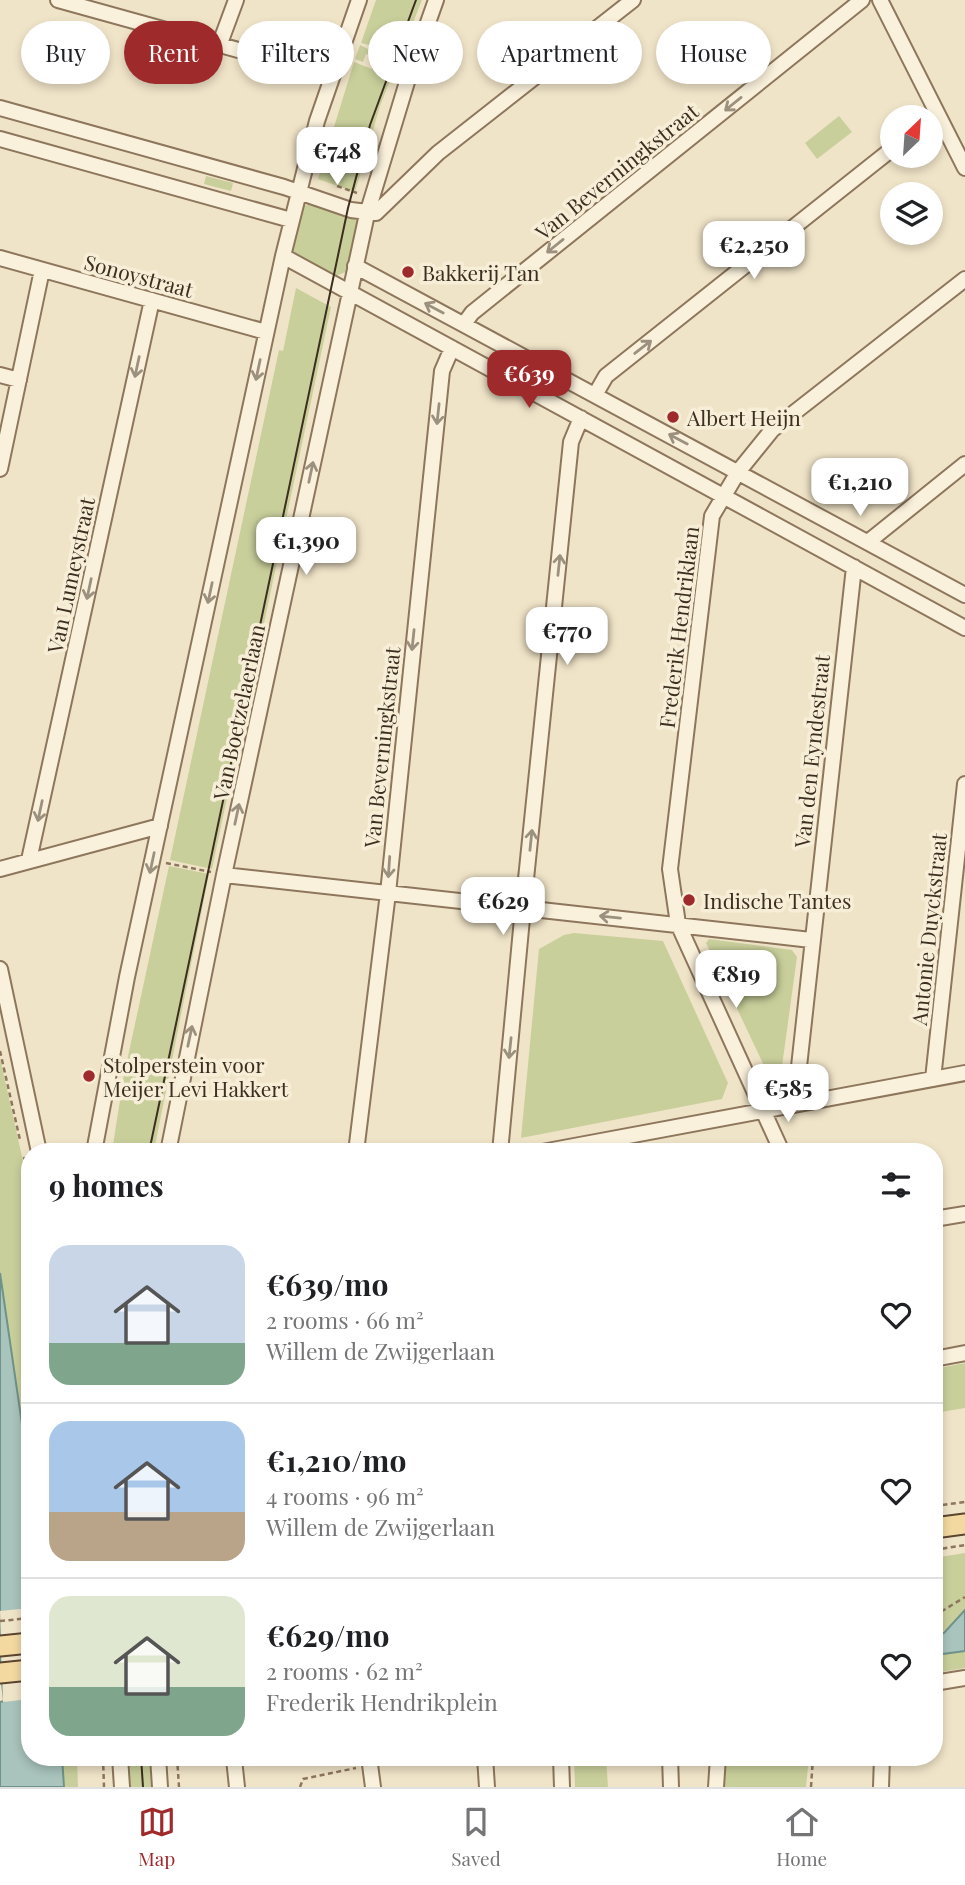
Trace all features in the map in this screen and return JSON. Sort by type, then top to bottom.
[{"type":"main road","points":[[943,1527],[965,1524]]},
{"type":"main road","points":[[0,1646],[21,1644]]},
{"type":"main road","points":[[0,1673],[21,1671]]},
{"type":"street","points":[[58,0],[132,21]]},
{"type":"street","points":[[223,35],[236,0]]},
{"type":"street","points":[[352,21],[359,0]]},
{"type":"street","name":"Van Boetzelaerlaan","points":[[170,1143],[224,875],[367,214],[407,82],[436,0]]},
{"type":"street","points":[[0,108],[367,214],[376,213],[438,153],[633,0]]},
{"type":"street","name":"Van Beverningkstraat","points":[[464,324],[472,313],[862,0]]},
{"type":"street","points":[[880,0],[929,105]]},
{"type":"street","points":[[96,1143],[127,977],[266,332],[297,194],[330,84]]},
{"type":"street","points":[[943,131],[965,169]]},
{"type":"street","points":[[0,139],[251,206],[292,220]]},
{"type":"street","points":[[595,395],[607,376],[880,159]]},
{"type":"street","points":[[251,206],[258,181]]},
{"type":"street","points":[[283,256],[965,628]]},
{"type":"street","name":"Sonoystraat","points":[[0,258],[266,332]]},
{"type":"street","points":[[355,266],[965,595]]},
{"type":"street","points":[[0,469],[42,270]]},
{"type":"street","name":"Frederik Hendriklaan","points":[[778,1143],[678,924],[670,869],[712,516],[738,472],[772,430],[965,279]]},
{"type":"street","points":[[382,310],[394,286]]},
{"type":"street","name":"Van Lumeystraat","points":[[29,860],[152,300]]},
{"type":"street","name":"Van Beverningkstraat","points":[[357,1143],[388,893],[441,384],[452,348]]},
{"type":"street","points":[[0,375],[19,380]]},
{"type":"street","points":[[501,1143],[571,442],[581,418]]},
{"type":"street","points":[[868,542],[965,464]]},
{"type":"street","name":"Van den Eyndestraat","points":[[795,1103],[854,567]]},
{"type":"street","name":"Antonie Duyckstraat","points":[[933,1079],[965,784]]},
{"type":"street","points":[[0,869],[160,826]]},
{"type":"street","points":[[224,875],[811,940]]},
{"type":"street","points":[[0,969],[37,1143]]},
{"type":"street","points":[[590,1143],[965,1073]]},
{"type":"street","points":[[943,1218],[965,1214]]},
{"type":"street","points":[[943,1357],[965,1353]]},
{"type":"street","points":[[943,1682],[965,1678]]},
{"type":"street","points":[[121,1766],[122,1787]]},
{"type":"street","points":[[159,1766],[160,1787]]},
{"type":"street","points":[[235,1766],[237,1787]]},
{"type":"street","points":[[370,1766],[373,1787]]},
{"type":"street","points":[[486,1766],[487,1787]]},
{"type":"street","points":[[561,1766],[562,1787]]},
{"type":"street","points":[[670,1766],[671,1787]]},
{"type":"street","points":[[716,1787],[717,1766]]},
{"type":"street","points":[[881,1787],[882,1766]]},
{"type":"path","points":[[337,187],[357,192]]},
{"type":"path","points":[[153,860],[224,875]]},
{"type":"path","points":[[0,1051],[21,1142]]},
{"type":"path","points":[[943,1505],[965,1502]]},
{"type":"path","points":[[943,1549],[965,1545]]},
{"type":"path","points":[[943,1610],[965,1597]]},
{"type":"path","points":[[0,1621],[21,1619]]},
{"type":"path","points":[[103,1766],[104,1787]]},
{"type":"path","points":[[178,1766],[179,1787]]},
{"type":"path","points":[[811,1787],[812,1766]]},
{"type":"green space","points":[[376,0],[422,0],[414,21],[369,21]]},
{"type":"green space","points":[[368,23],[368,45],[361,43]]},
{"type":"green space","points":[[360,45],[368,49],[363,62],[355,59]]},
{"type":"green space","points":[[354,62],[368,67],[368,84],[389,84],[355,192],[318,179],[347,84],[354,84]]},
{"type":"green space","points":[[839,116],[852,132],[817,159],[805,143]]},
{"type":"green space","points":[[206,176],[233,183],[231,191],[204,184]]},
{"type":"green space","points":[[312,203],[352,215],[359,223],[350,270],[334,277],[290,251],[303,206]]},
{"type":"green space","points":[[296,288],[331,307],[212,869],[170,860],[279,350],[283,351]]},
{"type":"green space","points":[[169,866],[209,874],[156,1143],[113,1143],[124,1075]]},
{"type":"green space","points":[[574,933],[663,941],[728,1083],[722,1099],[521,1138],[539,949],[564,935]]},
{"type":"green space","points":[[709,939],[792,950],[797,957],[779,1088],[775,1089],[706,943]]},
{"type":"green space","points":[[0,1058],[21,1152],[21,1417],[0,1273]]},
{"type":"green space","points":[[965,1363],[965,1408],[943,1412],[943,1367]]},
{"type":"green space","points":[[965,1553],[965,1668],[943,1672],[943,1557]]},
{"type":"green space","points":[[63,1766],[77,1766],[78,1787],[64,1787]]},
{"type":"green space","points":[[127,1766],[150,1766],[151,1787],[128,1787]]},
{"type":"green space","points":[[574,1766],[607,1766],[608,1787],[575,1787]]},
{"type":"green space","points":[[723,1766],[808,1766],[806,1787],[722,1787]]},
{"type":"water","points":[[0,1273],[21,1417],[21,1766],[63,1766],[64,1787],[0,1787],[0,1702],[4,1701],[0,1664]]},
{"type":"water","points":[[965,1610],[965,1651],[943,1654],[944,1633]]},
{"type":"pier","points":[[21,1609],[21,1700],[3,1702],[0,1611]]},
{"type":"tram line","points":[[151,1143],[348,208],[370,125],[416,0]]},
{"type":"tram line","points":[[142,1766],[143,1787]]},
{"type":"place","name":"Bakkerij Tan","points":[[408,272]]},
{"type":"place","name":"Albert Heijn","points":[[673,417]]},
{"type":"place","name":"Indische Tantes","points":[[689,900]]},
{"type":"place","name":"Stolperstein voor Meijer Levi Hakkert","points":[[89,1076]]}]
